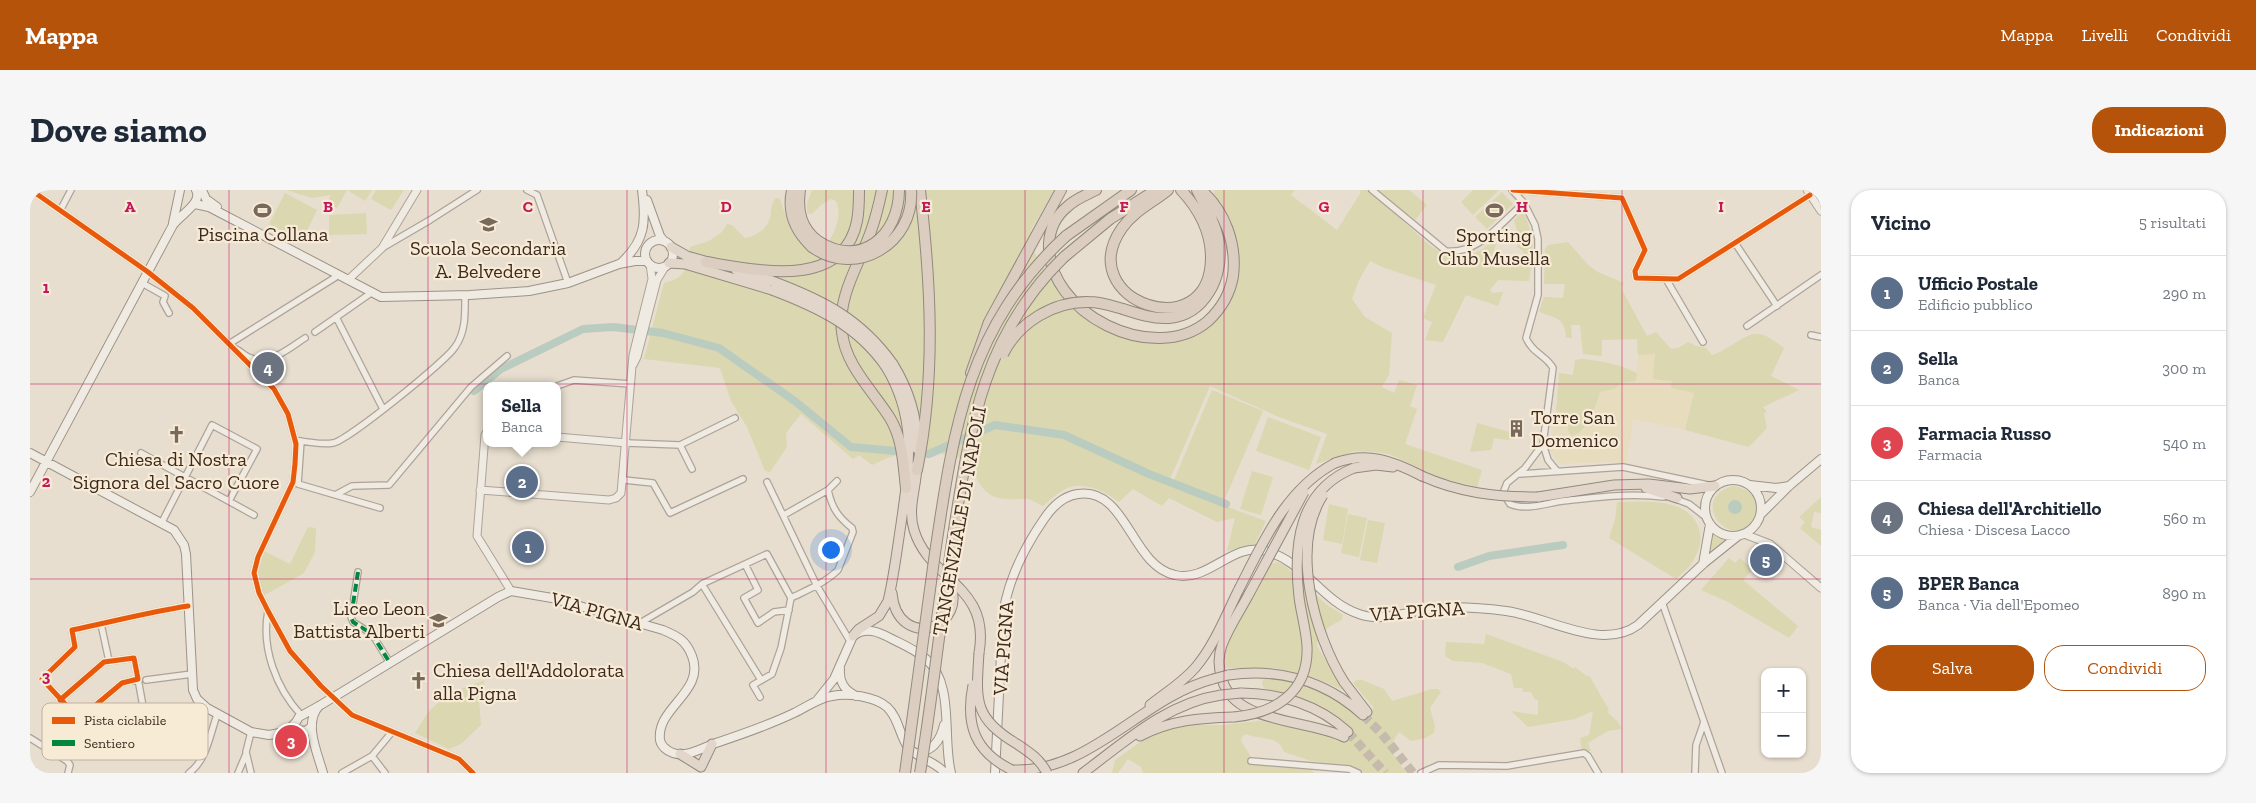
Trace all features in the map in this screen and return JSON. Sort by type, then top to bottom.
[{"type":"highway","points":[[792,190],[790,207],[792,219],[801,236],[815,244],[828,256],[842,259],[860,258],[878,252],[893,241],[902,230],[911,208],[911,190]]},
{"type":"highway","points":[[800,190],[798,206],[800,218],[815,244],[847,251],[864,248],[875,243],[887,232],[894,220],[898,207],[899,190]]},
{"type":"highway","points":[[706,262],[787,272],[806,270],[823,265],[841,252],[852,234],[857,220],[859,190]]},
{"type":"highway","points":[[882,190],[871,232],[847,290],[842,312],[842,332],[851,360],[890,419],[897,433],[902,447],[906,488]]},
{"type":"highway","points":[[920,190],[931,349],[926,416],[911,508],[912,523],[920,543],[969,600],[979,617],[982,632],[970,707],[972,728],[988,755],[1012,770],[1030,772],[1062,767],[1088,756],[1132,723],[1182,691],[1228,675],[1263,672],[1301,679],[1338,695],[1365,713],[1327,652],[1316,621],[1309,586],[1308,549],[1312,518],[1321,497],[1333,482],[1354,468]]},
{"type":"highway","points":[[966,390],[976,353],[989,322],[1061,190]]},
{"type":"highway","points":[[1096,190],[1068,206],[1052,227],[1049,255],[1055,276],[1074,302],[1093,317],[1117,330],[1153,337],[1181,335],[1200,327],[1218,310],[1230,289],[1234,266],[1230,235],[1219,210],[1202,190]]},
{"type":"highway","name":"TANGENZIALE DI NAPOLI","points":[[905,773],[947,480],[966,390],[982,348],[1012,296],[1038,263],[1066,236],[1131,190]]},
{"type":"highway","points":[[1168,190],[1153,194],[1131,217],[1117,236],[1112,256],[1113,270],[1122,289],[1134,300],[1155,308],[1170,308],[1184,304],[1196,295],[1208,276],[1211,261],[1210,245],[1205,227],[1194,206],[1181,190]]},
{"type":"highway","points":[[976,409],[1007,346],[1014,336],[1035,318],[1055,308],[1077,303],[1097,303],[1154,317],[1171,318],[1194,308],[1210,293],[1220,266],[1219,243],[1212,220],[1197,190]]},
{"type":"highway","name":"TANGENZIALE DI NAPOLI","points":[[920,773],[963,473],[976,409],[994,359],[1020,309],[1038,284],[1064,256],[1104,224],[1153,194]]},
{"type":"highway","points":[[668,244],[687,256],[763,278],[806,294],[846,316],[873,338],[893,364],[910,399],[917,431],[917,470]]},
{"type":"highway","points":[[667,265],[684,264],[794,298],[830,315],[860,337],[878,356],[888,372],[904,408],[910,443],[906,488],[892,586],[883,611],[874,621],[859,629],[852,639]]},
{"type":"highway","points":[[1132,723],[1196,667],[1208,650],[1269,532],[1286,506],[1312,477],[1335,463],[1357,458],[1383,459],[1399,464],[1422,476]]},
{"type":"highway","points":[[1083,773],[1164,714],[1203,698],[1221,695],[1241,693],[1271,695],[1301,703],[1326,716],[1346,735],[1252,710],[1236,702],[1224,685],[1219,665],[1222,646],[1302,494],[1311,482],[1335,463]]},
{"type":"highway","points":[[1134,737],[1181,720],[1255,714],[1273,707],[1289,696],[1299,682],[1306,663],[1307,654],[1297,574],[1299,545],[1305,515],[1322,487],[1336,476],[1354,468],[1385,465],[1450,487],[1498,497],[1538,497],[1614,485],[1649,484],[1690,489],[1715,486]]},
{"type":"highway","points":[[1633,485],[1677,498]]},
{"type":"highway","points":[[892,586],[896,610],[906,623],[919,628],[935,626],[944,620],[950,610],[953,595],[949,582],[941,568]]},
{"type":"highway","points":[[979,653],[977,693],[984,715],[1000,733],[1036,757],[1047,773]]},
{"type":"highway","points":[[680,754],[701,767],[712,744]]},
{"type":"main road","points":[[30,492],[173,225],[198,198],[196,190]]},
{"type":"main road","points":[[202,190],[206,199],[239,222]]},
{"type":"main road","points":[[177,194],[182,205],[209,207],[371,293],[382,297],[395,298],[465,296],[529,291],[568,283],[619,264],[635,261],[648,263],[657,268],[667,265],[673,256],[668,244],[658,231],[642,190]]},
{"type":"main road","points":[[619,264],[634,250],[644,230],[645,210],[642,190]]},
{"type":"main road","points":[[173,225],[177,194]]},
{"type":"main road","points":[[648,263],[645,253],[648,245],[656,241],[668,244]]},
{"type":"main road","points":[[30,453],[174,530],[184,546],[193,690],[197,699],[202,703]]},
{"type":"main road","points":[[1662,602],[1703,564],[1741,535],[1755,527],[1761,514],[1789,486],[1821,459]]},
{"type":"main road","points":[[1703,564],[1708,521],[1705,504],[1715,486],[1732,480],[1750,485],[1776,488],[1789,486]]},
{"type":"main road","points":[[1750,485],[1760,498],[1761,514]]},
{"type":"main road","name":"VIA PIGNA","points":[[995,773],[1003,615],[1007,590],[1026,549],[1046,515],[1063,499],[1076,494],[1097,497],[1111,505],[1144,554],[1166,573],[1181,576],[1194,575],[1245,551],[1265,550],[1287,560],[1340,605],[1366,617],[1434,608],[1486,608],[1516,612],[1593,634],[1610,636],[1630,631],[1662,602]]},
{"type":"main road","points":[[1708,521],[1722,534],[1741,535]]},
{"type":"main road","points":[[208,707],[251,732],[269,735],[286,731],[305,723],[319,706],[498,597],[511,591]]},
{"type":"main road","name":"VIA PIGNA","points":[[511,591],[552,598],[640,623],[679,637],[688,644],[694,662],[694,678],[685,694],[663,722],[660,733],[660,742],[665,749],[680,754]]},
{"type":"main road","points":[[812,703],[827,691],[852,639],[863,630],[876,632],[924,657],[936,670],[942,683],[951,773]]},
{"type":"main road","points":[[840,667],[840,679],[845,688],[859,697]]},
{"type":"main road","points":[[680,754],[693,752],[752,731],[830,696],[859,697],[876,701],[886,707],[895,718],[905,742],[911,750],[945,773]]},
{"type":"main road","points":[[911,750],[926,751],[934,745],[942,733],[945,716]]},
{"type":"main road","points":[[305,723],[314,742],[323,773]]},
{"type":"street","points":[[31,190],[61,209],[148,272],[193,308],[274,389],[283,402],[298,441],[298,484],[380,508]]},
{"type":"street","points":[[61,209],[71,190]]},
{"type":"street","points":[[382,248],[417,190]]},
{"type":"street","points":[[348,280],[382,248],[477,190]]},
{"type":"street","points":[[527,190],[539,193],[568,283]]},
{"type":"street","points":[[1372,190],[1446,251],[1459,252],[1478,244],[1524,203]]},
{"type":"street","points":[[1512,190],[1524,203],[1535,225],[1538,244],[1538,296],[1526,338],[1536,353],[1550,361],[1553,368],[1543,444],[1548,460],[1557,470]]},
{"type":"street","points":[[1512,190],[1622,198],[1645,250],[1635,271],[1636,278],[1678,279],[1809,193],[1821,211]]},
{"type":"street","points":[[1735,243],[1777,306]]},
{"type":"street","points":[[480,490],[612,500],[622,493],[633,355],[652,279],[648,263]]},
{"type":"street","points":[[633,365],[637,357],[657,280],[667,265]]},
{"type":"street","points":[[230,346],[339,275]]},
{"type":"street","points":[[1747,326],[1821,275]]},
{"type":"street","points":[[1666,279],[1703,342]]},
{"type":"street","points":[[142,283],[165,296],[163,302],[169,313]]},
{"type":"street","points":[[315,332],[371,293]]},
{"type":"street","points":[[298,441],[334,444],[441,364],[456,346],[465,324],[465,296]]},
{"type":"street","points":[[336,318],[383,409]]},
{"type":"street","points":[[1811,335],[1821,337]]},
{"type":"street","points":[[230,346],[251,358],[266,359],[276,356],[305,338]]},
{"type":"street","points":[[337,494],[352,486],[389,485],[471,387],[507,356]]},
{"type":"street","points":[[561,385],[574,380],[631,384]]},
{"type":"street","points":[[561,437],[680,446],[735,418]]},
{"type":"street","points":[[162,522],[212,424],[257,449],[229,501]]},
{"type":"street","points":[[298,441],[293,482],[258,557],[254,573],[259,593],[268,611],[290,651],[321,686],[352,715],[459,759],[473,773]]},
{"type":"street","points":[[1543,444],[1530,463],[1507,482],[1503,493],[1510,504],[1516,506],[1632,496],[1677,498],[1689,504],[1708,521]]},
{"type":"street","points":[[680,446],[692,469]]},
{"type":"street","points":[[484,447],[477,536],[511,591]]},
{"type":"street","points":[[141,453],[254,515]]},
{"type":"street","points":[[1519,474],[1623,467],[1715,486]]},
{"type":"street","points":[[624,480],[653,483],[670,513],[743,479]]},
{"type":"street","points":[[767,482],[817,586],[852,639]]},
{"type":"street","points":[[784,515],[828,490],[837,482]]},
{"type":"street","points":[[791,598],[817,586],[838,570],[853,532],[852,528],[839,517],[828,490]]},
{"type":"street","points":[[1741,535],[1770,544],[1821,588]]},
{"type":"street","points":[[640,623],[702,584],[766,554],[791,598],[781,648],[772,674],[753,685],[760,697]]},
{"type":"street","points":[[745,564],[758,590],[744,598],[758,623],[774,612],[789,610]]},
{"type":"street","points":[[358,572],[351,617],[353,622],[372,634],[390,663]]},
{"type":"street","points":[[702,584],[761,680]]},
{"type":"street","points":[[1662,602],[1722,773]]},
{"type":"street","points":[[63,703],[42,679],[75,647],[72,630],[137,617],[154,611],[188,606]]},
{"type":"street","points":[[268,611],[266,620],[270,658],[279,684],[305,723]]},
{"type":"street","points":[[101,624],[109,661]]},
{"type":"street","points":[[60,700],[104,662],[134,658],[142,703]]},
{"type":"street","points":[[146,680],[192,674]]},
{"type":"street","points":[[98,703],[122,683],[138,679]]},
{"type":"street","points":[[208,740],[217,714]]},
{"type":"street","points":[[1695,773],[1696,745],[1704,722]]},
{"type":"street","points":[[238,773],[251,732]]},
{"type":"street","points":[[342,773],[372,756],[392,732]]},
{"type":"street","points":[[30,738],[42,745]]},
{"type":"street","points":[[246,752],[251,773]]},
{"type":"street","points":[[1421,773],[1439,765],[1507,766],[1584,753],[1588,756],[1598,773]]},
{"type":"street","points":[[372,756],[385,773]]},
{"type":"street","points":[[65,760],[70,765],[68,773]]},
{"type":"street","points":[[189,773],[201,760]]},
{"type":"street","points":[[1251,761],[1350,769],[1358,773]]},
{"type":"street","points":[[30,769],[33,770],[32,773]]},
{"type":"shaded area","points":[[286,190],[347,190],[337,208],[327,203],[331,195],[312,198]]},
{"type":"shaded area","points":[[347,190],[372,190],[365,201]]},
{"type":"shaded area","points":[[376,190],[404,190],[391,210],[371,199]]},
{"type":"shaded area","points":[[812,190],[1054,190],[1031,230],[1033,250],[1054,285],[1073,308],[1092,320],[1138,339],[1202,329],[1238,274],[1213,190],[1295,190],[1291,195],[1337,230],[1361,192],[1359,190],[1409,190],[1427,205],[1415,220],[1409,215],[1403,221],[1434,248],[1444,254],[1455,257],[1466,256],[1492,242],[1496,245],[1492,255],[1509,263],[1511,258],[1521,263],[1523,251],[1517,247],[1518,235],[1514,220],[1523,211],[1530,229],[1532,246],[1529,281],[1498,280],[1490,290],[1492,293],[1503,292],[1498,306],[1466,295],[1443,342],[1425,340],[1432,322],[1423,318],[1436,285],[1382,267],[1370,261],[1359,280],[1352,299],[1365,317],[1392,333],[1389,375],[1382,387],[1394,393],[1399,380],[1417,385],[1410,406],[1417,409],[1405,444],[1482,470],[1477,487],[1440,478],[1389,454],[1355,451],[1316,464],[1327,434],[1279,417],[1210,386],[1171,477],[1171,483],[1266,521],[1255,544],[1227,551],[1235,518],[1217,522],[1169,498],[1162,506],[1133,489],[1119,502],[1107,494],[1086,486],[1072,487],[1062,491],[1043,506],[1028,499],[1000,498],[987,493],[983,488],[976,476],[971,461],[921,451],[899,454],[872,465],[859,455],[853,459],[801,414],[786,433],[787,447],[770,472],[765,471],[747,427],[731,401],[720,368],[644,359],[664,283],[682,275],[687,266],[690,247],[709,241],[722,232],[727,224],[732,225],[745,238],[753,236],[767,225],[773,203],[776,198],[780,199],[794,232],[805,246],[819,256],[835,230],[838,208],[836,201],[831,199],[822,204],[812,214],[807,213],[807,203]]},
{"type":"shaded area","points":[[1473,190],[1499,190],[1473,215],[1461,202]]},
{"type":"shaded area","name":"Sporting Club Musella","points":[[1502,192],[1513,204],[1487,229],[1475,217]]},
{"type":"shaded area","points":[[285,193],[317,210],[302,241],[269,224]]},
{"type":"shaded area","points":[[366,213],[367,234],[329,235],[329,215]]},
{"type":"shaded area","points":[[1568,242],[1588,265],[1598,272],[1624,283],[1621,288],[1647,336],[1656,332],[1671,349],[1678,348],[1688,342],[1706,348],[1712,355],[1754,334],[1762,335],[1784,348],[1771,376],[1799,390],[1763,407],[1767,412],[1764,413],[1767,428],[1749,447],[1685,430],[1694,393],[1671,388],[1672,381],[1653,379],[1655,354],[1638,355],[1637,339],[1602,340],[1602,356],[1583,354],[1580,325],[1571,325],[1572,338],[1566,338],[1564,326],[1559,320],[1539,312],[1544,297],[1563,298],[1565,284],[1544,284],[1545,249],[1548,245]]},
{"type":"shaded area","points":[[1655,353],[1672,381],[1672,388],[1694,393],[1685,430],[1633,419],[1627,462],[1624,464],[1610,462],[1560,464],[1550,448],[1556,411],[1566,414],[1568,418],[1567,428],[1593,416],[1600,392],[1614,389],[1622,383],[1636,381],[1638,355]]},
{"type":"shaded area","points":[[1582,359],[1624,367],[1637,373],[1636,381],[1622,383],[1614,389],[1600,392],[1591,418],[1583,429],[1572,436],[1569,432],[1567,419],[1556,411],[1559,373],[1573,375],[1575,360]]},
{"type":"shaded area","points":[[1212,390],[1263,411],[1224,501],[1174,480]]},
{"type":"shaded area","points":[[1268,417],[1321,437],[1309,470],[1256,451]]},
{"type":"shaded area","points":[[1477,423],[1521,435],[1508,440],[1494,438],[1491,450],[1470,452]]},
{"type":"shaded area","points":[[1252,471],[1273,477],[1261,515],[1240,509]]},
{"type":"shaded area","points":[[1733,486],[1749,493],[1756,502],[1757,507],[1754,519],[1745,528],[1736,531],[1726,528],[1718,521],[1713,512],[1713,502],[1719,493]]},
{"type":"shaded area","points":[[1821,497],[1821,513],[1814,512],[1811,527],[1821,530],[1821,546],[1800,528],[1805,522],[1799,517]]},
{"type":"shaded area","points":[[1732,500],[1738,500],[1742,507],[1738,514],[1732,514],[1728,510],[1728,504]]},
{"type":"shaded area","points":[[1617,502],[1665,503],[1680,508],[1693,518],[1700,531],[1699,547],[1690,565],[1676,579],[1609,538],[1615,520]]},
{"type":"shaded area","points":[[1329,504],[1348,509],[1342,544],[1323,540]]},
{"type":"shaded area","points":[[1348,514],[1367,518],[1359,557],[1341,553]]},
{"type":"shaded area","points":[[1368,520],[1385,523],[1377,563],[1360,560]]},
{"type":"shaded area","points":[[308,527],[316,528],[315,552],[304,573],[263,596],[258,572],[264,551],[290,564]]},
{"type":"shaded area","points":[[1711,533],[1726,541],[1709,556]]},
{"type":"shaded area","points":[[1729,558],[1735,563],[1740,558],[1753,569],[1743,580],[1798,626],[1789,638],[1728,602],[1701,590]]},
{"type":"shaded area","points":[[1277,562],[1285,566],[1327,605],[1343,615],[1342,620],[1322,633],[1317,646],[1345,691],[1315,678],[1275,668],[1225,668],[1225,654],[1229,642],[1268,566]]},
{"type":"shaded area","points":[[1486,634],[1563,662],[1574,669],[1575,667],[1588,677],[1589,675],[1609,710],[1607,712],[1618,722],[1622,729],[1608,731],[1588,743],[1591,751],[1582,751],[1580,738],[1589,735],[1593,711],[1575,719],[1528,727],[1511,711],[1538,715],[1538,700],[1535,700],[1531,692],[1523,692],[1522,688],[1514,688],[1511,674],[1482,663],[1453,661],[1445,656],[1446,642],[1484,644]]},
{"type":"shaded area","points":[[1270,678],[1307,687],[1329,697],[1350,710],[1360,719],[1374,708],[1353,683],[1357,680],[1362,680],[1384,689],[1392,701],[1432,689],[1438,689],[1441,692],[1430,708],[1435,726],[1434,733],[1425,738],[1411,741],[1399,732],[1389,748],[1406,773],[1364,773],[1347,766],[1311,761],[1284,752],[1278,743],[1273,740],[1246,734],[1242,737],[1241,741],[1256,765],[1311,769],[1314,773],[1143,773],[1141,767],[1128,759],[1118,773],[1112,773],[1115,760],[1143,740],[1167,730],[1194,725],[1223,725],[1267,720],[1343,739],[1352,729],[1331,713],[1311,702],[1264,688],[1262,684],[1263,679]]},
{"type":"shaded area","points":[[485,680],[479,700],[481,725],[461,744],[449,749],[415,733],[429,711],[448,694]]},
{"type":"waterway","points":[[485,382],[501,369],[583,329],[613,327],[663,333],[719,348],[796,402],[851,447],[929,454],[995,425],[1064,435],[1149,474],[1226,504]]},
{"type":"waterway","points":[[474,391],[483,384]]},
{"type":"waterway","points":[[1458,567],[1489,556],[1563,545]]},
{"type":"tunnel","points":[[1363,715],[1382,734],[1413,773]]},
{"type":"tunnel","points":[[1348,732],[1385,773]]},
{"type":"marked path","points":[[358,572],[351,617],[353,622],[372,634],[390,663]]},
{"type":"cycle path","points":[[31,190],[148,272],[193,308],[274,389],[288,414],[296,444],[293,482],[258,557],[254,573],[259,593],[268,611],[290,651],[321,686],[352,715],[459,759],[473,773]]},
{"type":"cycle path","points":[[1513,190],[1622,198],[1645,250],[1635,271],[1636,278],[1678,279],[1810,195]]},
{"type":"cycle path","points":[[61,699],[42,679],[75,647],[72,630],[188,606]]},
{"type":"cycle path","points":[[61,699],[104,662],[134,658],[138,679],[122,683],[98,703]]},
{"type":"cycle path","points":[[61,699],[64,703]]},
{"type":"place","name":"Piscina Collana","points":[[263,210]]},
{"type":"place","name":"Sporting Club Musella","points":[[1494,211]]},
{"type":"place","name":"Scuola Secondaria A. Belvedere","points":[[488,224]]},
{"type":"place","name":"Chiesa dell'Architiello","points":[[268,368]]},
{"type":"place","name":"Torre San Domenico","points":[[1517,428]]},
{"type":"place","name":"Chiesa di Nostra Signora del Sacro Cuore","points":[[176,435]]},
{"type":"place","name":"Sella","points":[[522,482]]},
{"type":"place","name":"Ufficio Postale","points":[[528,547]]},
{"type":"place","name":"BPER Banca","points":[[1766,560]]},
{"type":"place","name":"Liceo Leon Battista Alberti","points":[[439,620]]},
{"type":"place","name":"Chiesa dell'Addolorata alla Pigna","points":[[419,681]]},
{"type":"place","name":"Farmacia Russo","points":[[291,741]]}]
